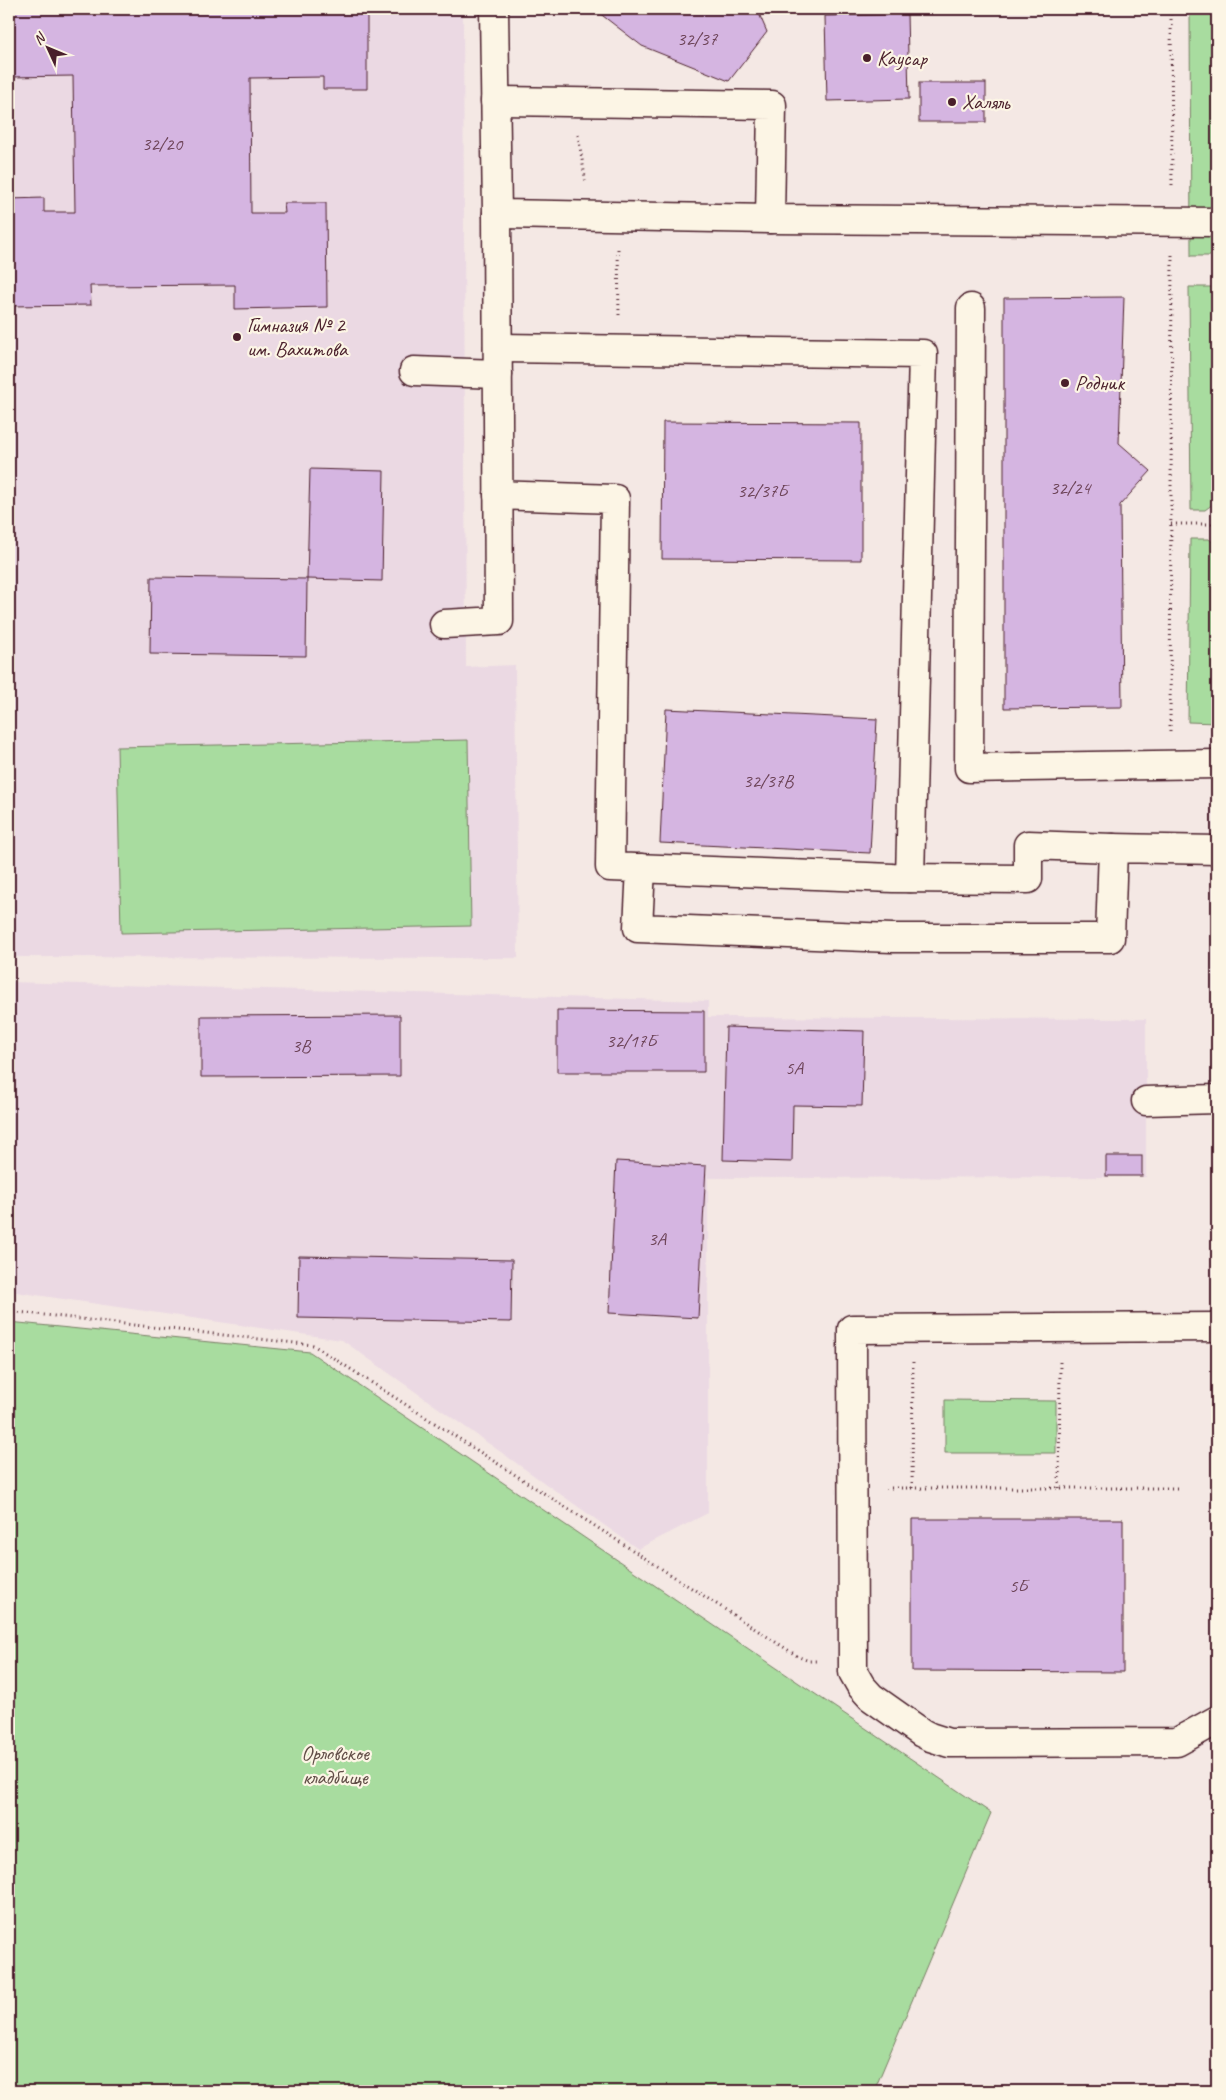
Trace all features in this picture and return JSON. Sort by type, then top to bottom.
[{"type":"lane","points":[[444,624],[498,621],[498,361],[494,9]]},
{"type":"lane","points":[[495,100],[772,105],[770,218]]},
{"type":"lane","points":[[497,214],[1217,222]]},
{"type":"lane","points":[[971,308],[969,768],[1217,764]]},
{"type":"lane","points":[[414,371],[620,349],[923,354],[910,878]]},
{"type":"lane","points":[[498,495],[615,499],[610,867],[910,878],[1028,879],[1028,845],[1217,850]]},
{"type":"lane","points":[[641,868],[638,928],[892,938],[1110,938],[1113,848]]},
{"type":"lane","points":[[1146,1101],[1217,1099]]},
{"type":"lane","points":[[1217,1327],[852,1328],[853,1672],[861,1686],[871,1697],[922,1733],[949,1743],[1177,1742],[1217,1720]]},
{"type":"path","points":[[1170,765],[1171,9]]},
{"type":"path","points":[[573,102],[604,216],[620,349]]},
{"type":"path","points":[[1171,524],[1217,524]]},
{"type":"path","points":[[9,1311],[314,1344],[799,1657],[816,1661]]},
{"type":"path","points":[[1059,1488],[1060,1327]]},
{"type":"path","points":[[912,1488],[913,1328]]},
{"type":"path","points":[[853,1488],[1178,1488]]},
{"type":"shaded area","name":"Гимназия № 2 им. Вахитова","points":[[9,9],[463,9],[466,667],[515,665],[518,958],[9,957]]},
{"type":"shaded area","points":[[9,982],[708,1001],[708,1017],[1146,1019],[1146,1177],[708,1178],[708,1513],[638,1549],[342,1340],[9,1291]]},
{"type":"green space","points":[[1190,9],[1216,9],[1217,256],[1191,256]]},
{"type":"green space","points":[[1189,287],[1217,287],[1217,501],[1205,510],[1191,510]]},
{"type":"green space","points":[[1190,539],[1209,539],[1217,546],[1217,723],[1188,722]]},
{"type":"green space","points":[[468,740],[471,926],[121,933],[117,747]]},
{"type":"green space","name":"Орловское кладбище","points":[[9,1322],[310,1352],[991,1813],[874,2091],[9,2091]]},
{"type":"green space","points":[[945,1400],[1056,1401],[1056,1453],[945,1453]]},
{"type":"building","points":[[9,9],[367,9],[367,89],[323,89],[323,77],[250,78],[251,213],[285,213],[284,203],[326,203],[327,307],[235,309],[235,285],[90,286],[91,305],[9,306],[9,199],[44,198],[44,212],[75,212],[73,76],[9,77]]},
{"type":"building","points":[[594,9],[757,9],[767,32],[729,81],[642,46]]},
{"type":"building","name":"Каусар","points":[[907,14],[909,99],[827,101],[825,16]]},
{"type":"building","points":[[919,83],[986,83],[986,122],[919,122]]},
{"type":"building","points":[[1124,297],[1119,443],[1151,471],[1120,505],[1122,707],[1004,708],[1004,298]]},
{"type":"building","points":[[663,422],[861,423],[861,560],[662,559]]},
{"type":"building","points":[[310,469],[384,471],[382,581],[307,579]]},
{"type":"building","points":[[151,577],[307,579],[306,656],[150,654]]},
{"type":"building","points":[[666,709],[877,719],[870,853],[660,843]]},
{"type":"building","points":[[557,1010],[704,1011],[704,1072],[557,1072]]},
{"type":"building","points":[[400,1015],[400,1076],[201,1077],[201,1016]]},
{"type":"building","points":[[726,1027],[864,1031],[862,1106],[793,1105],[792,1162],[723,1160]]},
{"type":"building","points":[[1106,1156],[1142,1156],[1142,1176],[1106,1176]]},
{"type":"building","points":[[616,1161],[706,1166],[698,1318],[609,1313]]},
{"type":"building","points":[[299,1256],[512,1260],[511,1322],[298,1318]]},
{"type":"building","points":[[912,1519],[1123,1519],[1123,1672],[912,1671]]},
{"type":"place","name":"Каусар","points":[[867,58]]},
{"type":"place","name":"Халяль","points":[[952,102]]},
{"type":"place","name":"Гимназия № 2 им. Вахитова","points":[[237,337]]},
{"type":"place","name":"Родник","points":[[1065,383]]}]
